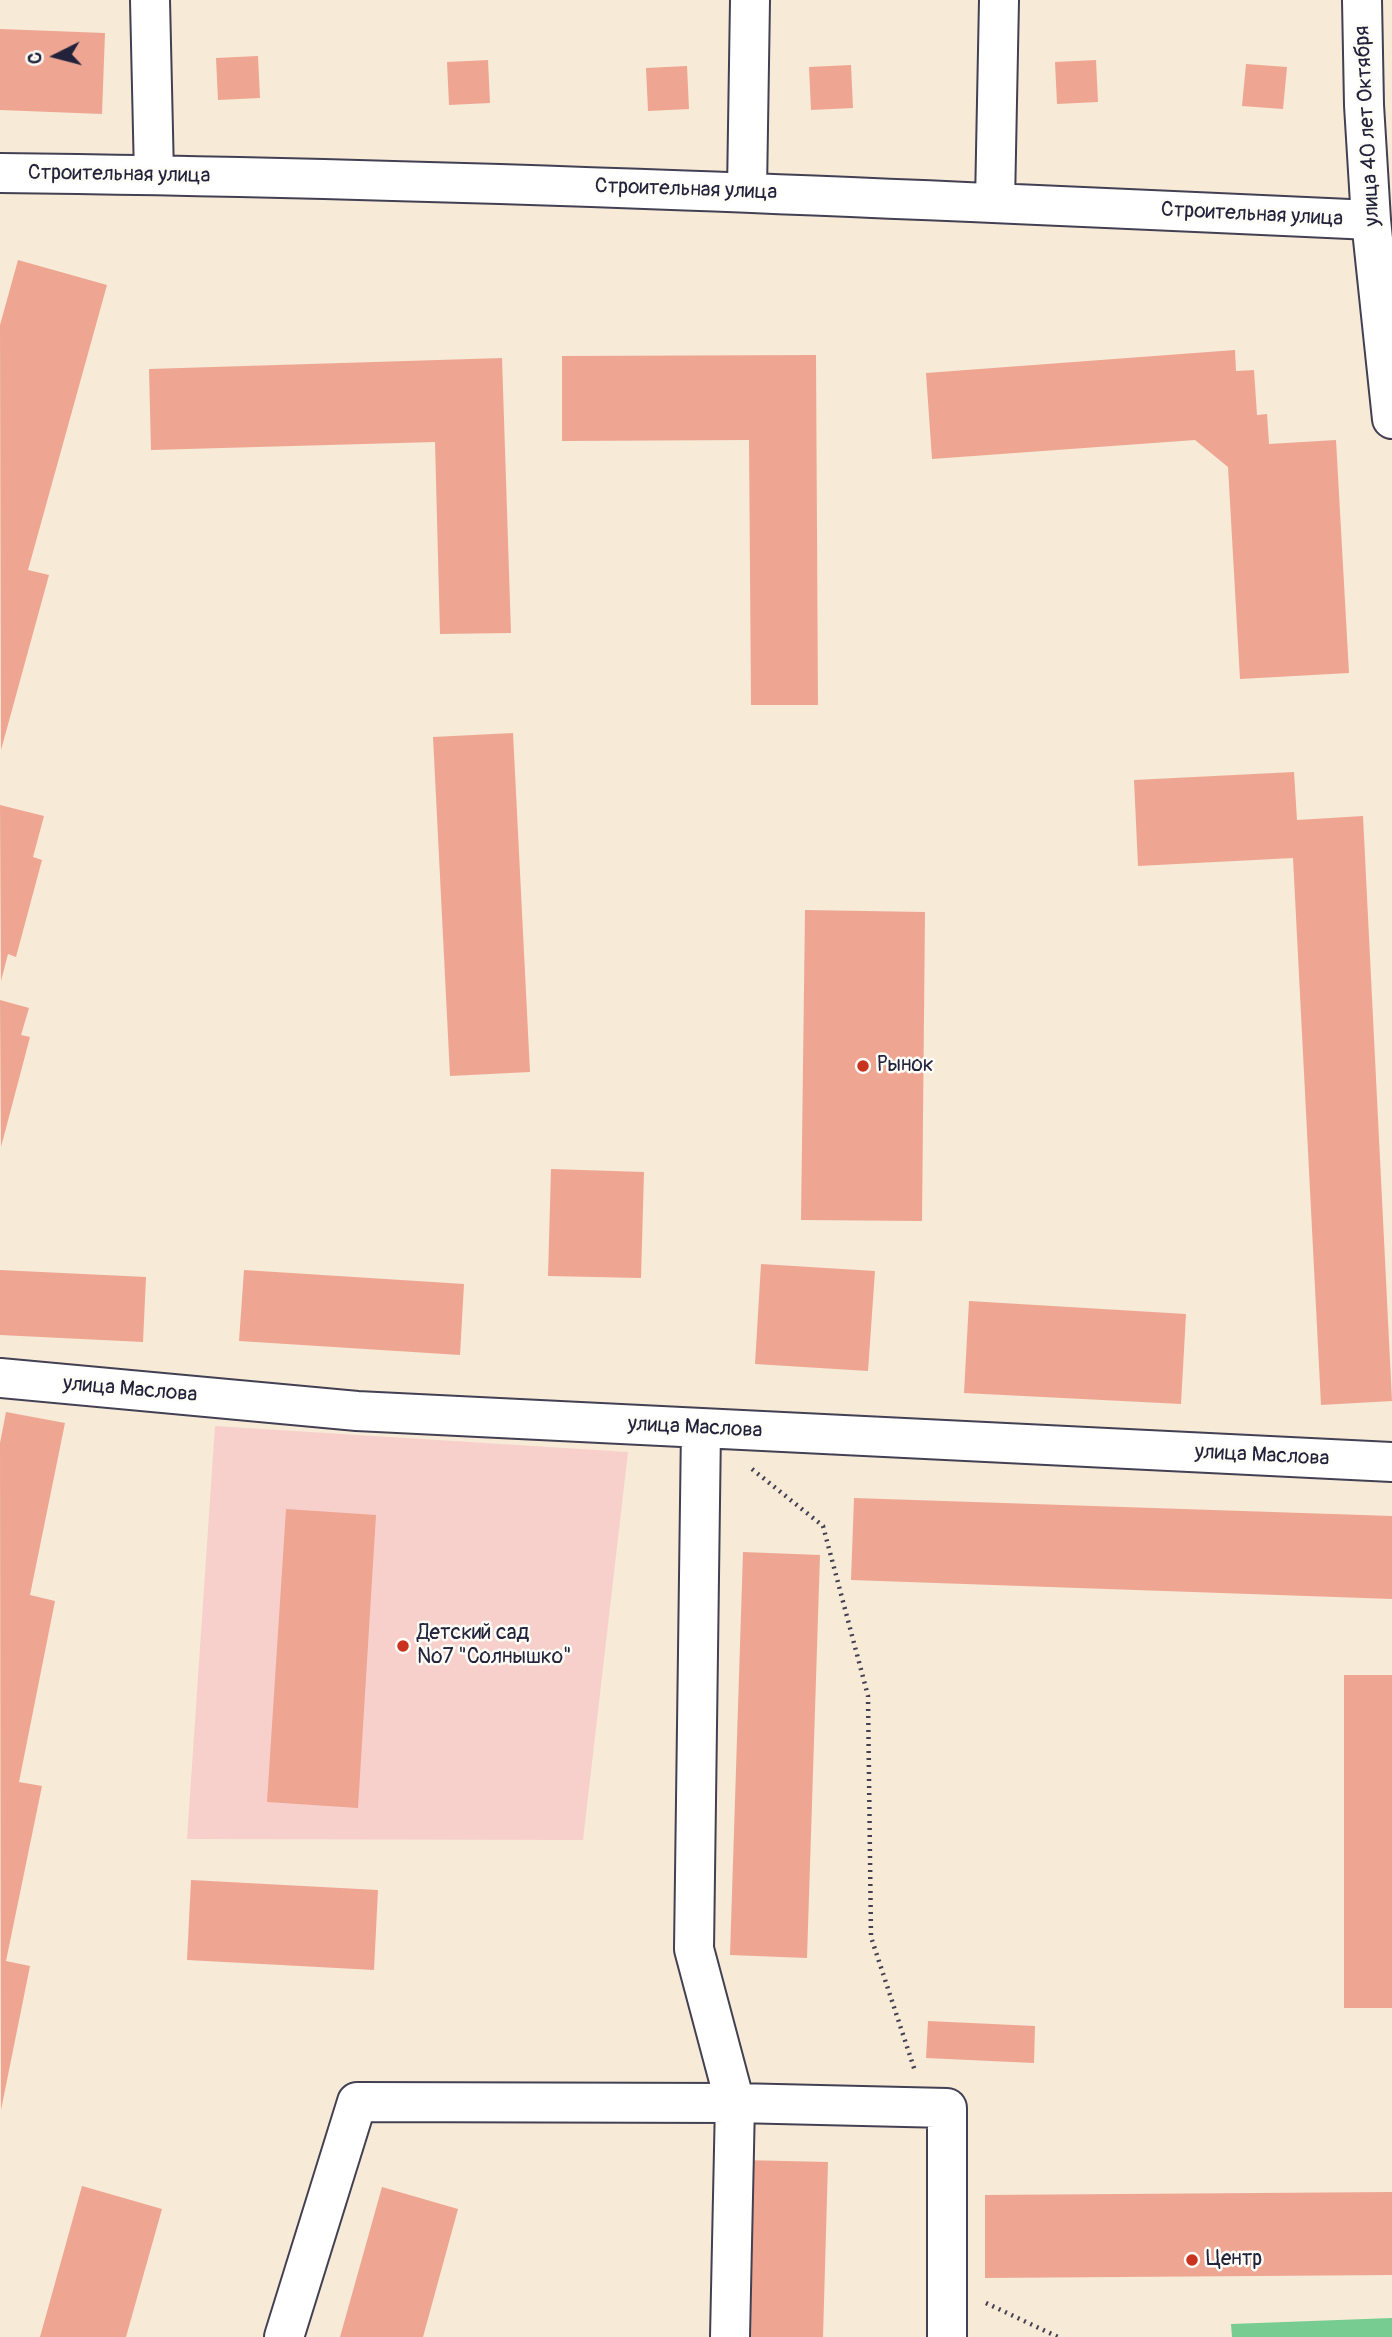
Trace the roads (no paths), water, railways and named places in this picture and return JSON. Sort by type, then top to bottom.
[{"type":"street","points":[[149,0],[153,175]]},
{"type":"street","points":[[747,191],[750,0]]},
{"type":"street","points":[[995,203],[999,0]]},
{"type":"street","name":"улица 40 лет Октября","points":[[1362,0],[1364,105],[1371,220],[1392,419]]},
{"type":"street","name":"Строительная улица","points":[[0,173],[747,191],[1371,220]]},
{"type":"street","name":"улица Маслова","points":[[0,1378],[357,1411],[1392,1462]]},
{"type":"street","points":[[701,1428],[694,1949],[735,2103],[730,2337]]},
{"type":"street","points":[[284,2337],[357,2102],[735,2103],[947,2108],[947,2337]]},
{"type":"place","name":"Рынок","points":[[863,1066]]},
{"type":"place","name":"Детский сад №7 \"Солнышко\"","points":[[403,1646]]},
{"type":"place","name":"Центр","points":[[1192,2260]]}]
